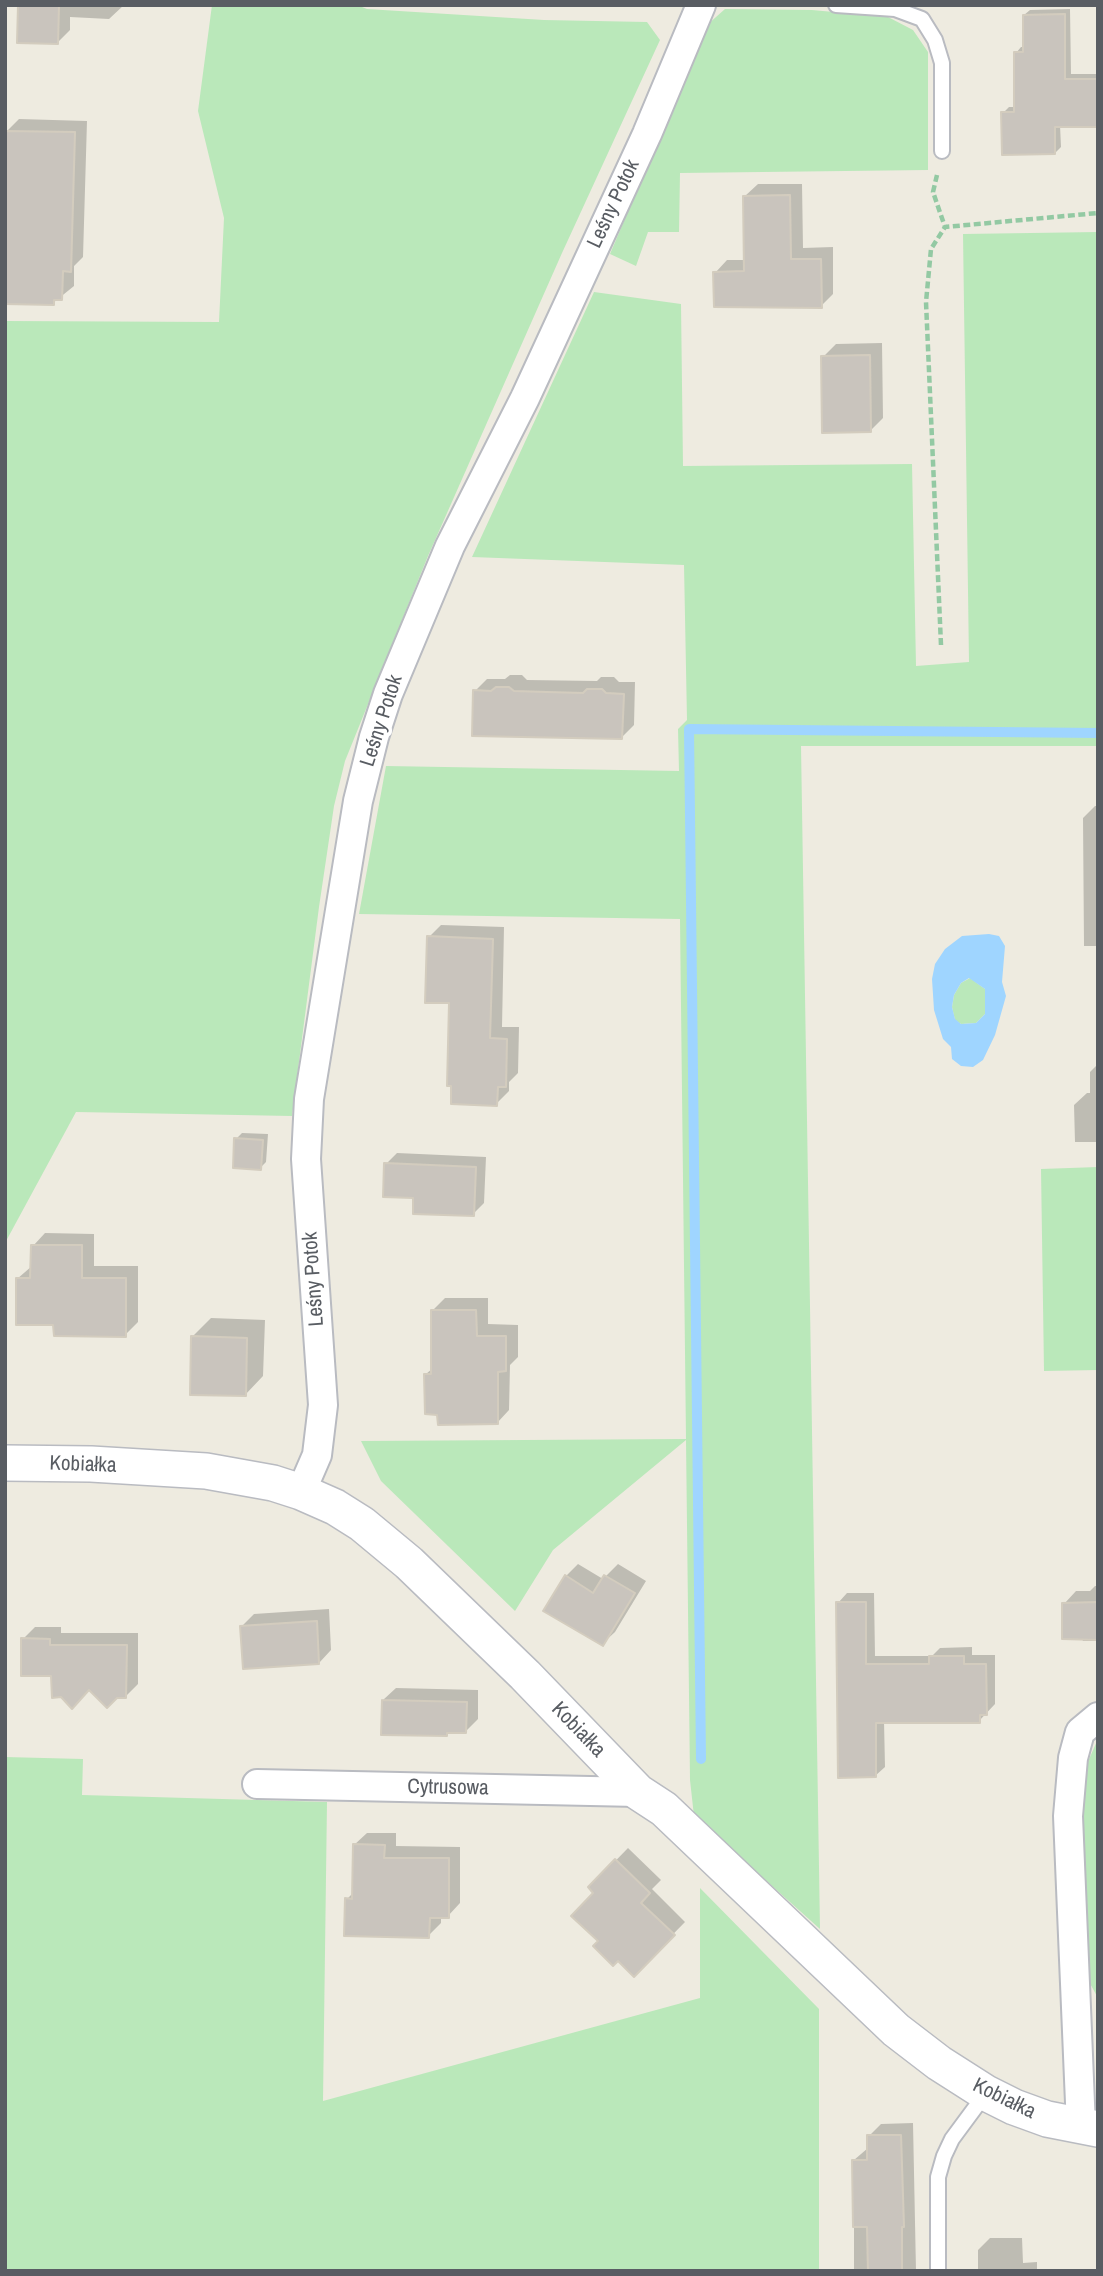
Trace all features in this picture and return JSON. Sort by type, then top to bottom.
[{"type":"street","name":"Leśny Potok","points":[[301,1492],[317,1455],[323,1405],[306,1159],[309,1099],[358,801],[374,737],[388,694],[450,546],[559,324],[647,134],[701,5]]},
{"type":"street","name":"Kobiałka","points":[[5,1463],[91,1464],[244,1476],[301,1492],[335,1507],[362,1524],[409,1563],[525,1675],[638,1792],[664,1809],[896,2031],[986,2093],[1047,2119],[1089,2128]]},
{"type":"street","points":[[1089,2128],[1068,1816],[1073,1758],[1080,1732],[1098,1717]]},
{"type":"street","name":"Cytrusowa","points":[[257,1784],[638,1792]]},
{"type":"lane","points":[[836,5],[895,9],[922,19],[935,40],[942,63],[942,150]]},
{"type":"lane","points":[[938,2271],[938,2177],[952,2138],[986,2093]]},
{"type":"path","points":[[941,645],[926,302],[932,249],[945,227],[933,192],[942,150]]},
{"type":"path","points":[[945,227],[1098,213]]},
{"type":"green space","points":[[212,5],[357,5],[367,9],[544,20],[647,22],[660,40],[428,556],[345,761],[334,806],[292,1116],[76,1112],[5,1243],[5,321],[219,322],[224,218],[198,111]]},
{"type":"green space","points":[[725,9],[812,10],[888,17],[913,30],[928,52],[928,170],[680,173],[679,232],[648,232],[636,266],[610,254],[707,25]]},
{"type":"green space","points":[[1098,232],[1098,746],[801,746],[820,1929],[694,1816],[690,1780],[686,1440],[553,1550],[515,1611],[381,1481],[361,1441],[686,1439],[680,919],[359,914],[386,766],[679,771],[678,729],[687,720],[684,565],[472,557],[594,292],[681,304],[683,466],[912,464],[916,666],[969,662],[963,234]]},
{"type":"green space","points":[[970,978],[985,989],[985,1014],[976,1023],[961,1024],[955,1020],[952,1007],[954,995],[961,983]]},
{"type":"green space","points":[[1098,1167],[1098,1370],[1044,1371],[1041,1169]]},
{"type":"green space","points":[[1098,1739],[1098,1998],[1087,1978],[1081,1777]]},
{"type":"green space","points":[[5,1757],[83,1759],[82,1795],[327,1802],[323,2101],[700,1998],[700,1888],[819,2009],[819,2271],[5,2271]]},
{"type":"water","points":[[962,936],[999,936],[1005,946],[1002,982],[1006,996],[995,1035],[983,1060],[973,1067],[961,1066],[952,1059],[951,1047],[943,1039],[934,1010],[932,979],[935,964],[945,949]],"holes":[[[969,978],[985,989],[985,1014],[976,1023],[961,1024],[955,1019],[952,1007],[954,995],[961,983]]]},
{"type":"building","points":[[18,5],[59,5],[58,44],[17,43]]},
{"type":"building","points":[[1065,14],[1065,79],[1098,79],[1098,127],[1055,127],[1055,154],[1002,155],[1001,112],[1014,112],[1014,52],[1023,52],[1023,15]]},
{"type":"building","points":[[5,131],[75,132],[71,272],[63,271],[62,300],[54,300],[54,305],[5,304]]},
{"type":"building","points":[[790,195],[791,259],[821,259],[822,308],[714,307],[713,272],[744,271],[743,196]]},
{"type":"building","points":[[870,355],[871,432],[822,433],[821,356]]},
{"type":"building","points":[[496,687],[509,687],[514,691],[583,693],[587,689],[602,689],[606,693],[624,694],[622,739],[472,736],[473,690],[491,691]]},
{"type":"building","points":[[427,936],[493,939],[490,1038],[507,1039],[506,1087],[498,1087],[497,1106],[451,1104],[451,1086],[447,1086],[449,1003],[425,1003]]},
{"type":"building","points":[[234,1138],[263,1140],[261,1170],[233,1168]]},
{"type":"building","points":[[384,1163],[476,1167],[474,1216],[413,1214],[413,1198],[383,1197]]},
{"type":"building","points":[[31,1245],[82,1245],[82,1278],[126,1278],[126,1337],[54,1336],[53,1325],[16,1325],[16,1278],[30,1278]]},
{"type":"building","points":[[431,1310],[476,1310],[477,1336],[506,1336],[506,1371],[498,1372],[498,1424],[438,1425],[437,1415],[425,1414],[424,1374],[431,1374]]},
{"type":"building","points":[[191,1336],[247,1338],[246,1396],[190,1395]]},
{"type":"building","points":[[565,1575],[593,1593],[604,1575],[635,1593],[603,1646],[543,1611]]},
{"type":"building","points":[[836,1602],[866,1602],[866,1664],[929,1664],[929,1656],[964,1656],[964,1664],[986,1664],[987,1715],[980,1715],[980,1723],[876,1723],[876,1777],[838,1778]]},
{"type":"building","points":[[1098,1602],[1098,1640],[1062,1639],[1062,1603]]},
{"type":"building","points":[[317,1621],[319,1664],[243,1669],[240,1626]]},
{"type":"building","points":[[21,1638],[50,1639],[50,1645],[127,1645],[126,1698],[117,1698],[107,1708],[89,1690],[72,1709],[61,1697],[52,1698],[51,1676],[21,1676]]},
{"type":"building","points":[[382,1700],[467,1702],[466,1733],[447,1733],[447,1736],[381,1735]]},
{"type":"building","points":[[353,1844],[385,1845],[384,1858],[449,1858],[449,1918],[430,1918],[429,1938],[344,1936],[345,1898],[352,1899]]},
{"type":"building","points":[[615,1859],[650,1893],[641,1903],[675,1935],[634,1977],[618,1961],[613,1966],[593,1946],[598,1941],[571,1916],[593,1893],[588,1887]]},
{"type":"building","points":[[867,2135],[901,2135],[904,2227],[902,2271],[868,2271],[867,2227],[853,2227],[852,2160],[867,2160]]},
{"type":"waterway","points":[[701,1759],[689,729],[1098,733]]}]
